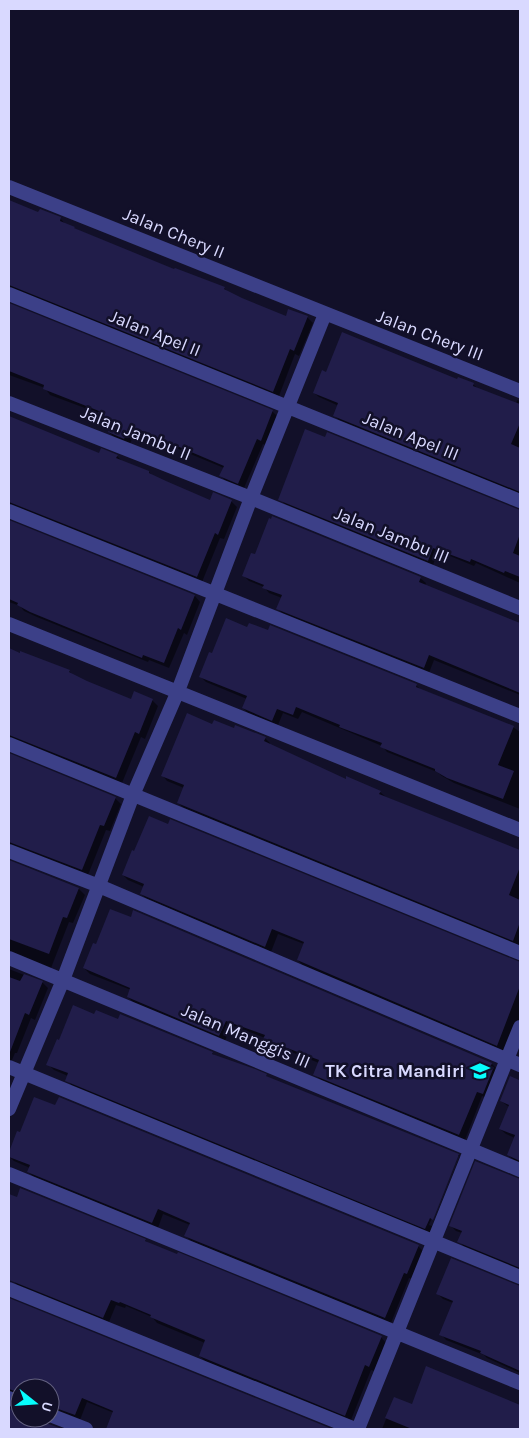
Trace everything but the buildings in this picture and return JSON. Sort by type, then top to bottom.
[{"type":"street","name":"Jalan Chery II","points":[[9,187],[325,314]]},
{"type":"street","name":"Jalan Apel II","points":[[9,294],[288,406]]},
{"type":"street","name":"Jalan Chery III","points":[[325,314],[520,391]]},
{"type":"street","points":[[9,1110],[63,980],[133,795],[178,690],[250,498],[325,314]]},
{"type":"street","name":"Jalan Jambu II","points":[[9,402],[250,498]]},
{"type":"street","name":"Jalan Apel III","points":[[288,406],[520,501]]},
{"type":"street","name":"Jalan Jambu III","points":[[250,498],[520,608]]},
{"type":"street","points":[[9,511],[520,716]]},
{"type":"street","points":[[9,624],[178,690],[520,830]]},
{"type":"street","points":[[9,744],[520,953]]},
{"type":"street","points":[[9,851],[99,886],[520,1065]]},
{"type":"street","name":"Jalan Manggis III","points":[[9,958],[520,1170]]},
{"type":"street","points":[[9,1289],[356,1429],[398,1332],[520,1027]]},
{"type":"street","points":[[9,1066],[520,1277]]},
{"type":"street","points":[[9,1174],[520,1383]]},
{"type":"street","points":[[60,1419],[86,1429]]},
{"type":"place","name":"TK Citra Mandiri","points":[[480,1071]]}]
